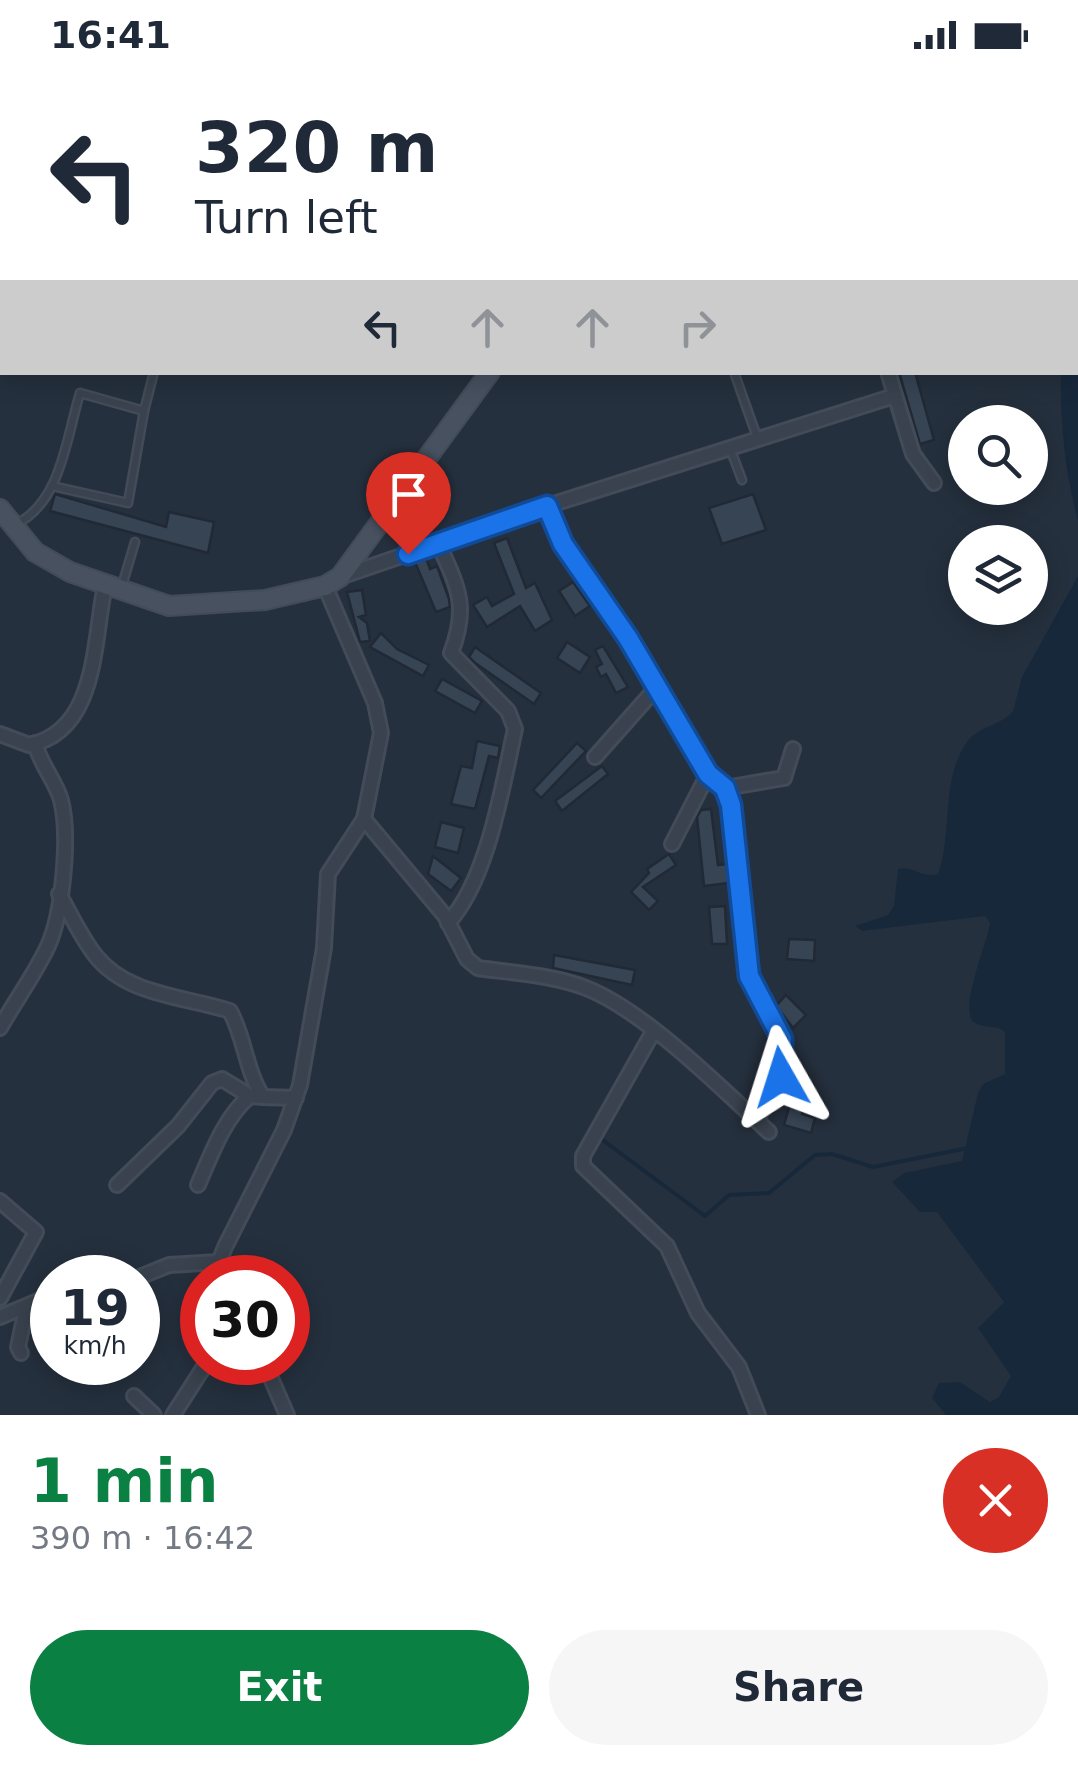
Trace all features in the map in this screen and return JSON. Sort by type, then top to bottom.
[{"type":"street","points":[[332,582],[488,375]]},
{"type":"street","points":[[889,375],[913,454],[934,484]]},
{"type":"street","points":[[0,509],[35,552],[113,588],[169,606],[218,606],[332,582],[547,506],[894,396]]},
{"type":"street","points":[[547,506],[563,544],[658,686],[708,774],[725,788],[731,805],[749,976],[782,1039],[784,1057],[781,1077],[756,1120]]},
{"type":"street","points":[[438,543],[459,596],[462,622],[451,653],[508,710],[515,728],[478,877],[465,905],[448,923]]},
{"type":"street","points":[[222,1255],[296,1098],[324,948],[328,874],[364,819],[381,734],[376,703],[332,582]]},
{"type":"street","points":[[0,734],[35,743],[74,720],[84,700],[113,588]]},
{"type":"street","points":[[595,756],[658,686]]},
{"type":"street","points":[[0,1028],[47,948],[58,894],[66,825],[60,794],[40,764],[35,743]]},
{"type":"street","points":[[725,788],[784,778],[793,749]]},
{"type":"street","points":[[672,844],[708,774]]},
{"type":"street","points":[[364,819],[448,923],[467,959],[478,968],[584,987],[686,1055],[769,1132]]},
{"type":"street","points":[[58,894],[94,954],[124,980],[181,1001],[230,1011],[244,1036],[257,1096]]},
{"type":"street","points":[[653,1032],[583,1156],[582,1166],[666,1246],[698,1313],[739,1368],[758,1415]]},
{"type":"street","points":[[117,1185],[178,1126],[212,1083],[222,1079],[257,1096],[296,1098]]},
{"type":"street","points":[[198,1184],[219,1140],[257,1096]]},
{"type":"street","points":[[0,1201],[36,1232],[0,1298]]},
{"type":"street","points":[[0,1317],[30,1307]]},
{"type":"street","points":[[21,1353],[18,1347],[26,1309]]},
{"type":"street","points":[[173,1415],[193,1385]]},
{"type":"street","points":[[274,1385],[287,1415]]},
{"type":"street","points":[[134,1396],[154,1415]]},
{"type":"lane","points":[[52,486],[128,502],[153,375]]},
{"type":"lane","points":[[735,375],[758,438]]},
{"type":"lane","points":[[13,525],[35,516],[52,486],[80,393],[144,411]]},
{"type":"lane","points":[[730,447],[742,480]]},
{"type":"lane","points":[[113,588],[135,542]]},
{"type":"water","points":[[1061,375],[1078,375],[1078,521],[1067,466]]},
{"type":"water","points":[[1078,576],[1078,1415],[946,1415],[932,1398],[939,1383],[960,1382],[990,1402],[999,1397],[1011,1376],[978,1328],[1004,1302],[937,1212],[920,1212],[892,1182],[904,1173],[962,1161],[978,1093],[983,1084],[1005,1074],[1005,1032],[975,1023],[969,1006],[990,923],[985,916],[862,931],[855,926],[888,915],[894,906],[898,869],[938,874],[953,773],[959,757],[972,737],[1013,711],[1022,677]]},
{"type":"building","points":[[900,375],[916,375],[934,440],[920,444]]},
{"type":"building","points":[[55,494],[166,527],[169,512],[214,522],[208,553],[50,511]]},
{"type":"building","points":[[753,494],[766,530],[722,544],[709,508]]},
{"type":"building","points":[[507,538],[526,588],[535,583],[552,620],[535,631],[520,606],[487,627],[473,605],[487,597],[492,606],[514,594],[494,543]]},
{"type":"building","points":[[426,558],[430,569],[437,566],[449,599],[450,607],[436,612],[415,562]]},
{"type":"building","points":[[573,582],[590,606],[575,616],[559,591]]},
{"type":"building","points":[[362,590],[366,615],[359,617],[367,623],[370,641],[360,642],[347,592]]},
{"type":"building","points":[[381,633],[397,649],[429,665],[423,676],[370,647]]},
{"type":"building","points":[[567,642],[590,657],[580,673],[557,658]]},
{"type":"building","points":[[603,646],[628,687],[616,693],[606,674],[601,677],[596,667],[602,664],[595,650]]},
{"type":"building","points":[[475,647],[541,693],[534,704],[475,663],[469,657]]},
{"type":"building","points":[[442,679],[482,701],[475,713],[435,691]]},
{"type":"building","points":[[477,741],[500,746],[498,758],[489,756],[475,809],[451,804],[461,766],[472,768]]},
{"type":"building","points":[[577,743],[586,751],[541,798],[533,790]]},
{"type":"building","points":[[602,766],[608,774],[562,811],[555,801]]},
{"type":"building","points":[[711,809],[718,865],[726,864],[729,883],[704,886],[697,817],[701,810]]},
{"type":"building","points":[[441,822],[464,828],[458,853],[435,847]]},
{"type":"building","points":[[669,854],[676,865],[643,887],[658,901],[649,910],[631,892],[649,873],[647,869]]},
{"type":"building","points":[[433,856],[461,878],[451,891],[428,874]]},
{"type":"building","points":[[725,906],[727,944],[712,944],[709,907]]},
{"type":"building","points":[[789,939],[815,940],[814,961],[787,959]]},
{"type":"building","points":[[554,955],[635,970],[632,985],[553,968]]},
{"type":"building","points":[[786,995],[806,1015],[793,1028],[776,1006]]},
{"type":"building","points":[[790,1080],[809,1084],[802,1114],[815,1118],[811,1133],[784,1125],[792,1097],[782,1095]]},
{"type":"waterway","points":[[600,1138],[705,1216],[729,1195],[769,1193],[815,1155],[832,1154],[873,1167],[968,1148]]},
{"type":"route","points":[[408,554],[547,506],[563,544],[628,638],[708,774],[725,788],[731,805],[749,976],[782,1039],[781,1077]]}]
